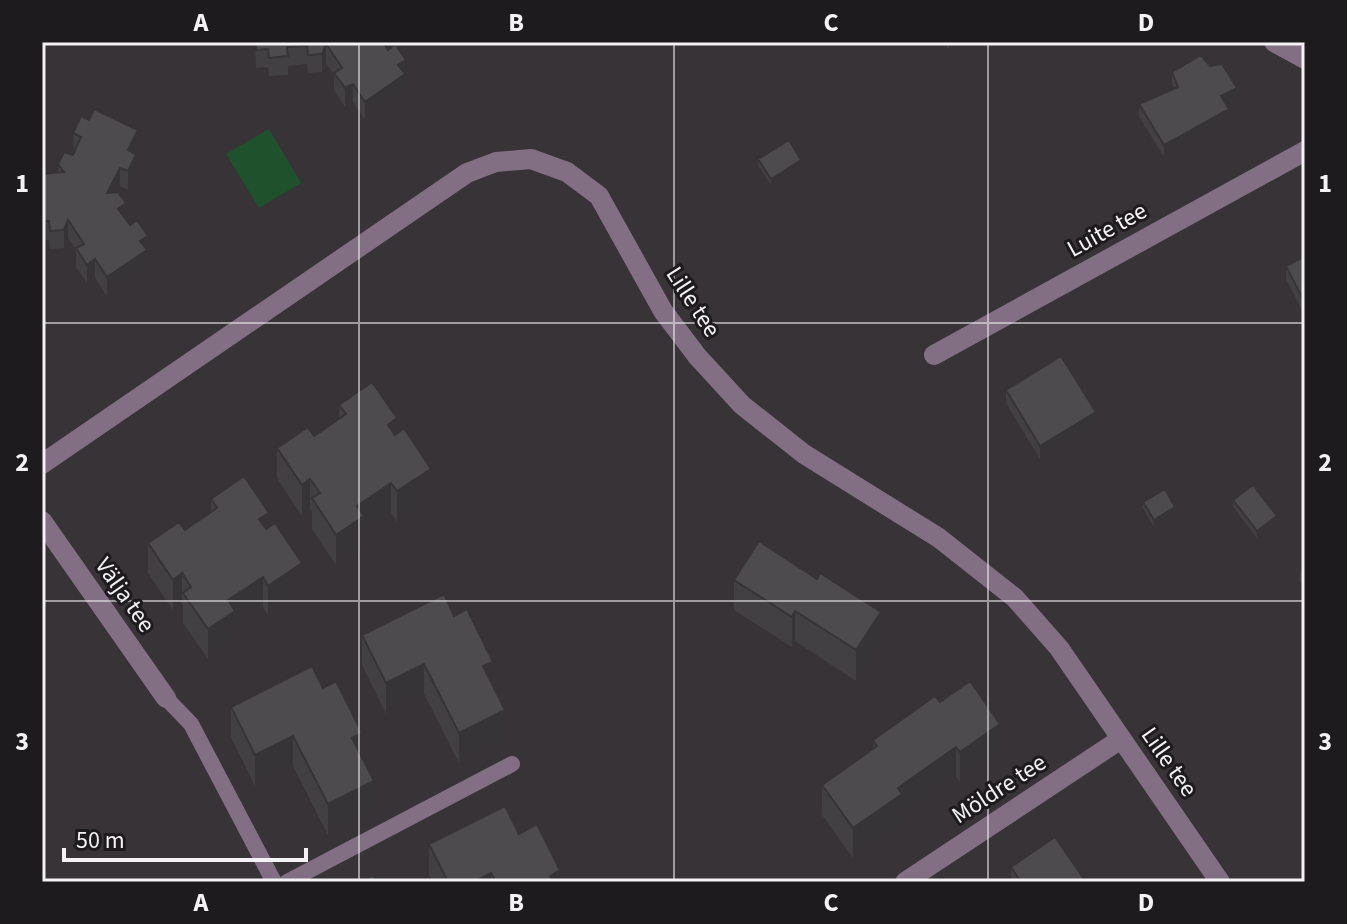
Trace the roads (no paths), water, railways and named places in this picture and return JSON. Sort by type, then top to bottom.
[{"type":"street","points":[[1274,42],[1305,59]]},
{"type":"street","name":"Luite tee","points":[[934,355],[1305,151]]},
{"type":"street","name":"Lille tee","points":[[42,464],[467,173],[496,162],[531,159],[567,172],[599,196],[663,311],[697,356],[742,405],[804,454],[939,538],[1015,598],[1059,648],[1220,882]]},
{"type":"street","name":"Välja tee","points":[[42,521],[166,698]]},
{"type":"street","name":"Möldre tee","points":[[905,882],[1121,739]]},
{"type":"lane","points":[[166,698],[191,724],[274,882]]},
{"type":"lane","points":[[287,882],[512,764]]}]
